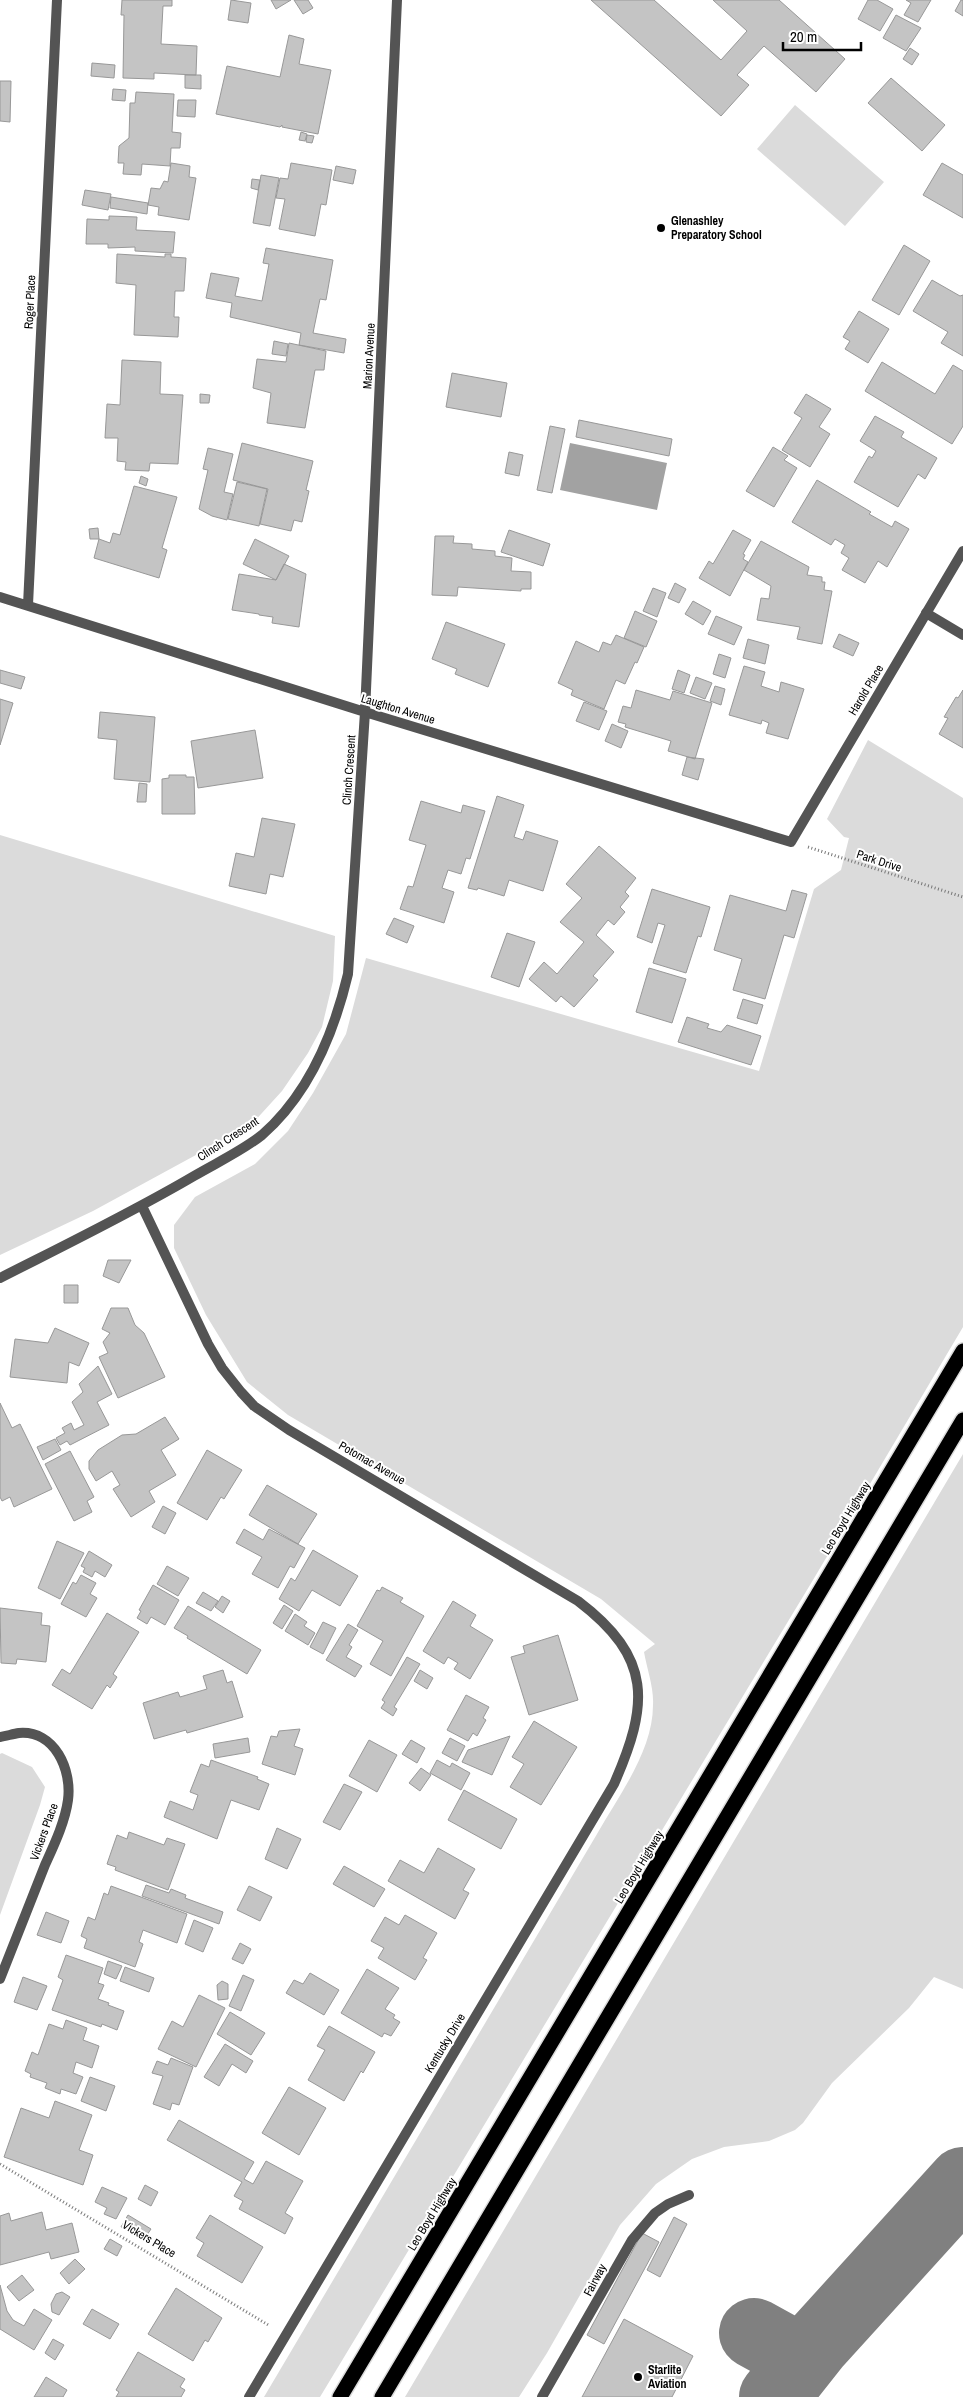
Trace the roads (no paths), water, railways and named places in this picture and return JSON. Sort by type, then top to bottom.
[{"type":"highway","name":"Leo Boyd Highway","points":[[340,2397],[963,1351]]},
{"type":"highway","points":[[382,2397],[963,1420]]},
{"type":"street","name":"Roger Place","points":[[28,605],[58,0]]},
{"type":"street","name":"Marion Avenue","points":[[365,712],[397,0]]},
{"type":"street","name":"Harold Place","points":[[790,842],[963,551]]},
{"type":"street","name":"Laughton Avenue","points":[[0,597],[365,712],[790,842]]},
{"type":"street","points":[[926,613],[963,635]]},
{"type":"street","name":"Clinch Crescent","points":[[0,1278],[142,1206],[262,1135],[288,1107],[305,1083],[324,1050],[339,1012],[348,974],[365,712]]},
{"type":"street","name":"Potomac Avenue","points":[[142,1206],[208,1344],[240,1392],[254,1406],[289,1430],[578,1601],[600,1618],[629,1657],[639,1692]]},
{"type":"street","name":"Kentucky Drive","points":[[249,2397],[614,1784],[630,1748],[639,1710],[639,1692]]},
{"type":"street","name":"Vickers Place","points":[[0,1737],[19,1733],[35,1735],[53,1745],[63,1762],[68,1786],[68,1801],[59,1832],[0,1979]]},
{"type":"street","name":"Fairway","points":[[542,2397],[632,2240],[655,2213],[668,2204],[689,2195]]},
{"type":"place","name":"Glenashley Preparatory School","points":[[661,228]]},
{"type":"place","name":"Starlite Aviation","points":[[638,2377]]}]
